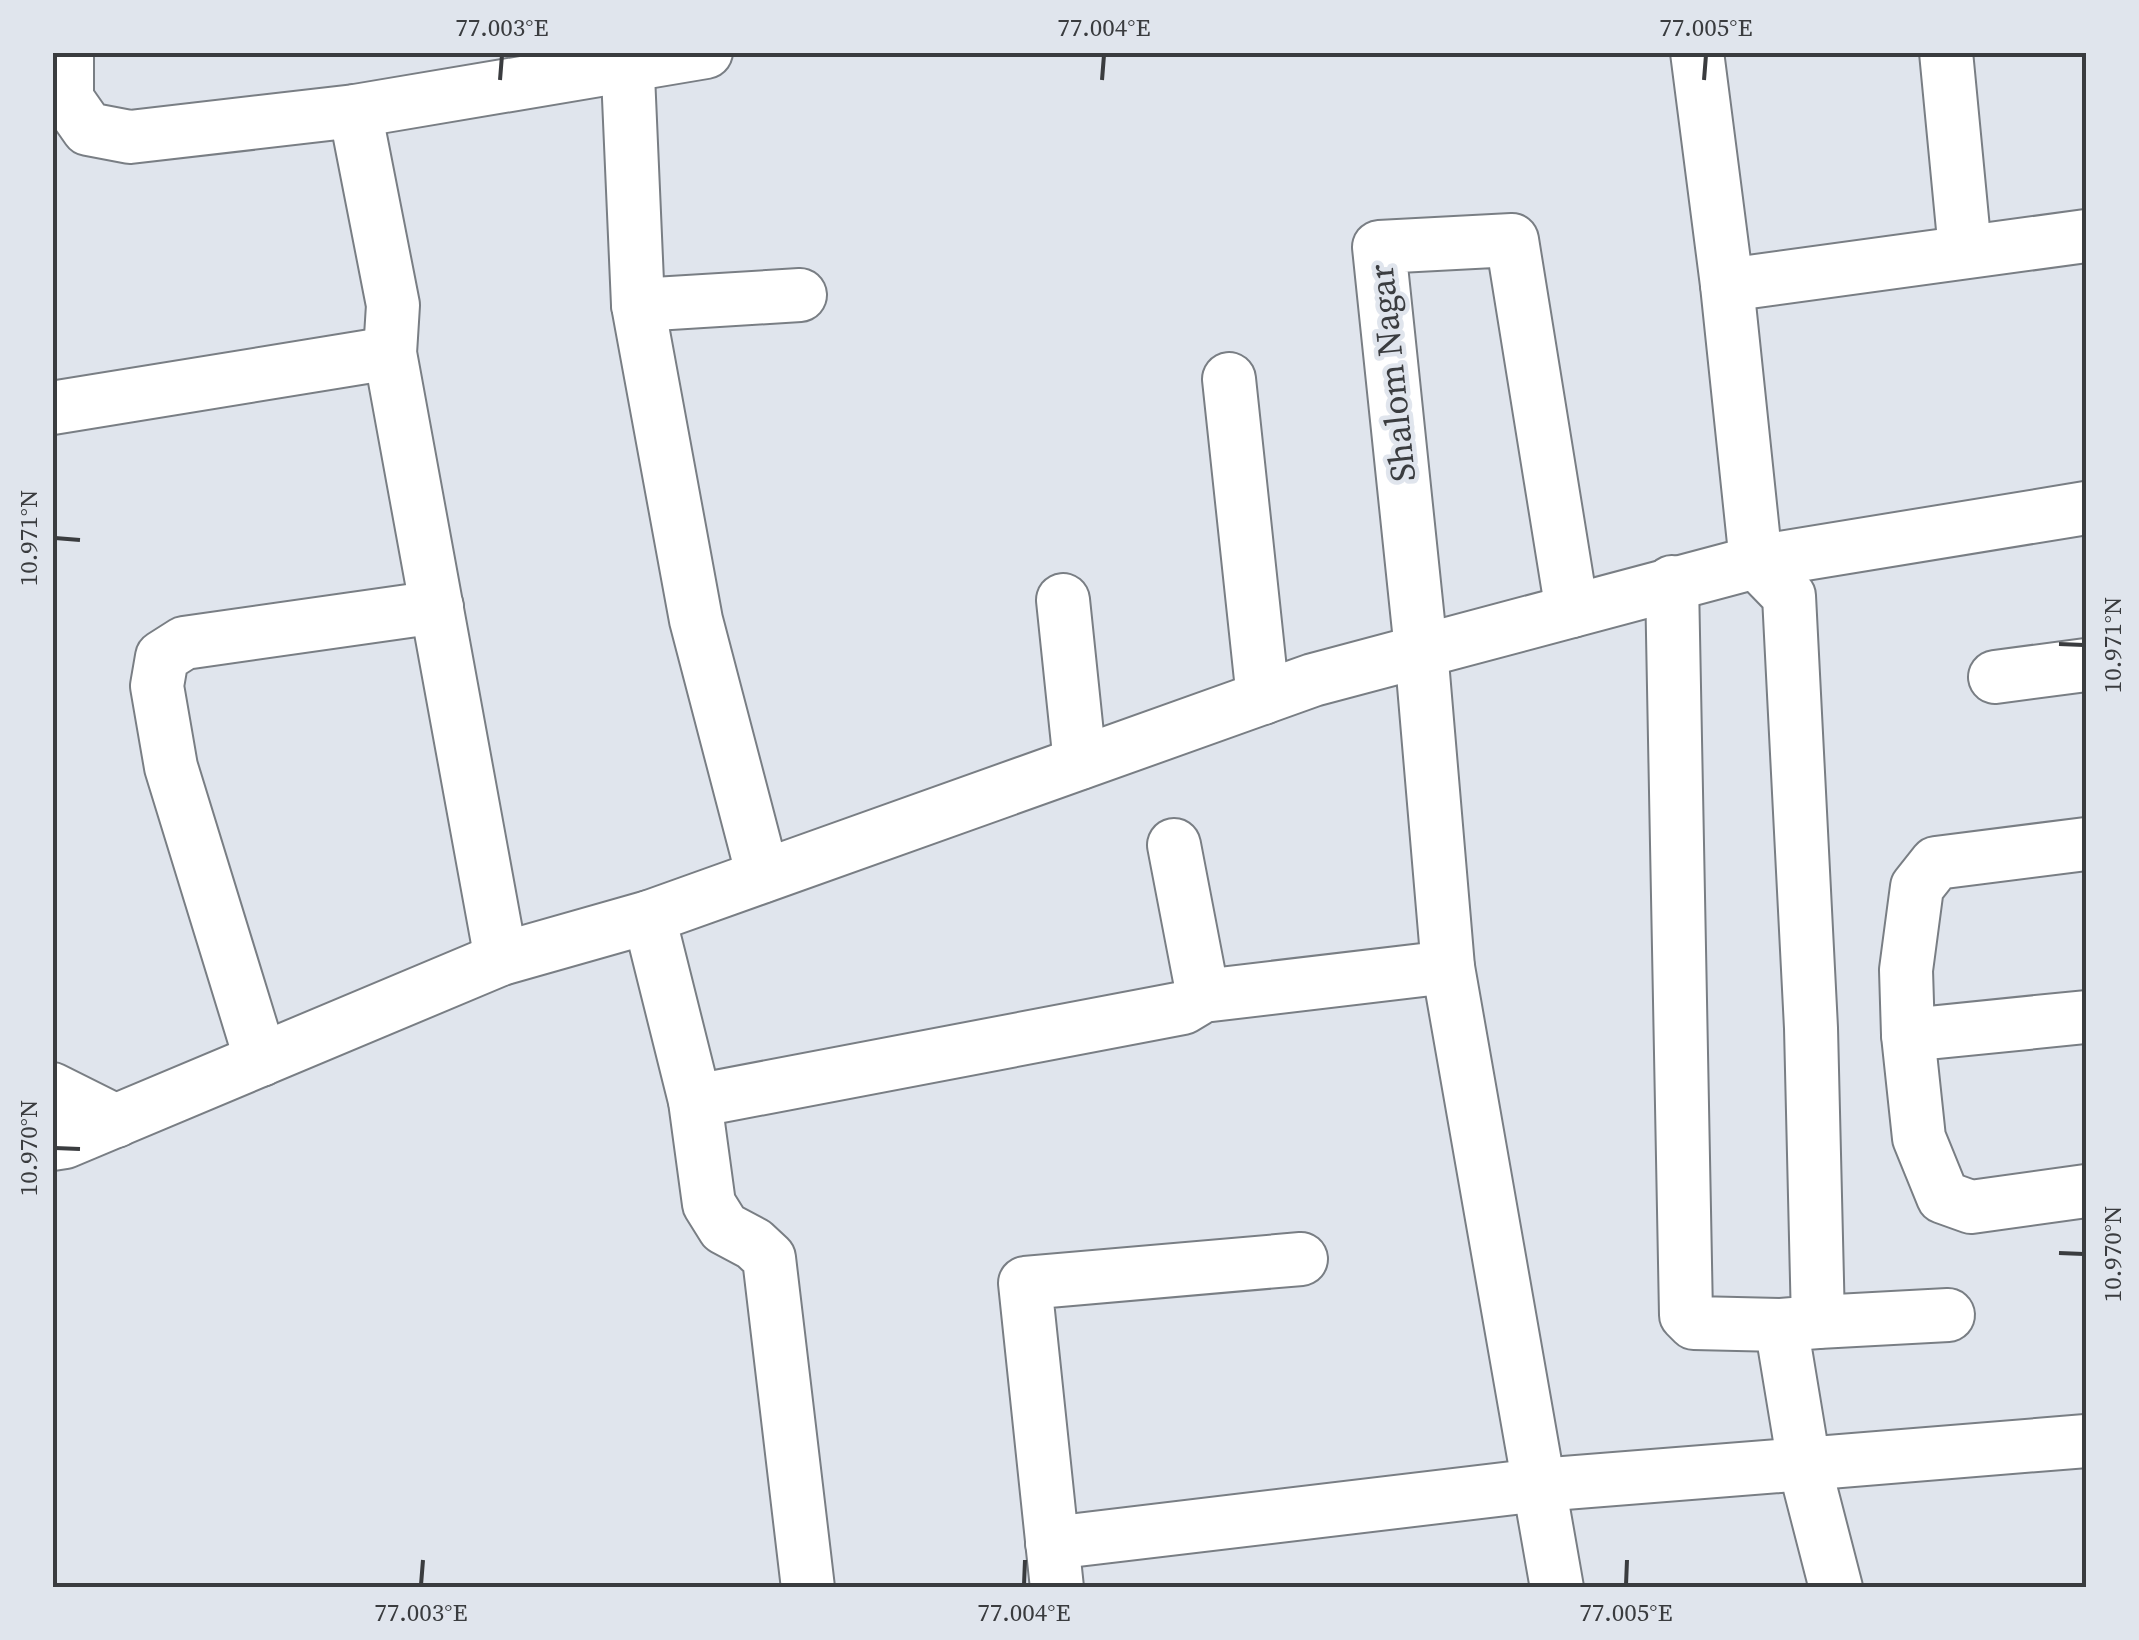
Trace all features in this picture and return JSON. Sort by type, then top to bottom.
[{"type":"street","points":[[67,52],[70,137],[130,137],[355,111],[628,58],[706,52]]},
{"type":"street","points":[[1697,52],[1728,285],[1756,562],[1789,596],[1811,1028],[1800,1323],[1804,1464],[1836,1588]]},
{"type":"street","points":[[1946,52],[1965,250]]},
{"type":"street","points":[[628,58],[638,305],[696,620],[763,876]]},
{"type":"street","points":[[355,111],[393,305],[390,353],[501,959]]},
{"type":"street","points":[[1728,285],[2086,236]]},
{"type":"street","name":"Shalom Nagar","points":[[1420,650],[1379,246],[1512,240],[1572,611]]},
{"type":"street","points":[[638,305],[800,295]]},
{"type":"street","points":[[52,408],[390,353]]},
{"type":"street","points":[[1230,379],[1263,698]]},
{"type":"street","points":[[52,1144],[501,959],[649,917],[1313,680],[1756,562],[2086,508]]},
{"type":"street","points":[[1672,582],[1686,1315],[1694,1323],[1800,1323],[1948,1315]]},
{"type":"street","points":[[1063,600],[1080,764]]},
{"type":"street","points":[[260,1060],[171,767],[157,686],[162,658],[184,643],[436,607]]},
{"type":"street","points":[[1420,650],[1448,967],[1557,1588]]},
{"type":"street","points":[[1995,677],[2086,665]]},
{"type":"street","points":[[1174,844],[1203,996]]},
{"type":"street","points":[[2086,844],[1936,862],[1918,886],[1906,970],[1908,1035],[1919,1138],[1943,1197],[1970,1207],[2086,1190]]},
{"type":"street","points":[[649,917],[695,1102],[710,1204],[724,1228],[754,1244],[769,1258],[808,1588]]},
{"type":"street","points":[[695,1102],[1183,1008],[1203,996],[1448,967]]},
{"type":"street","points":[[1908,1035],[2086,1017]]},
{"type":"street","points":[[52,1088],[116,1120]]},
{"type":"street","points":[[1301,1259],[1025,1283],[1055,1565],[1539,1484],[2086,1441]]}]
